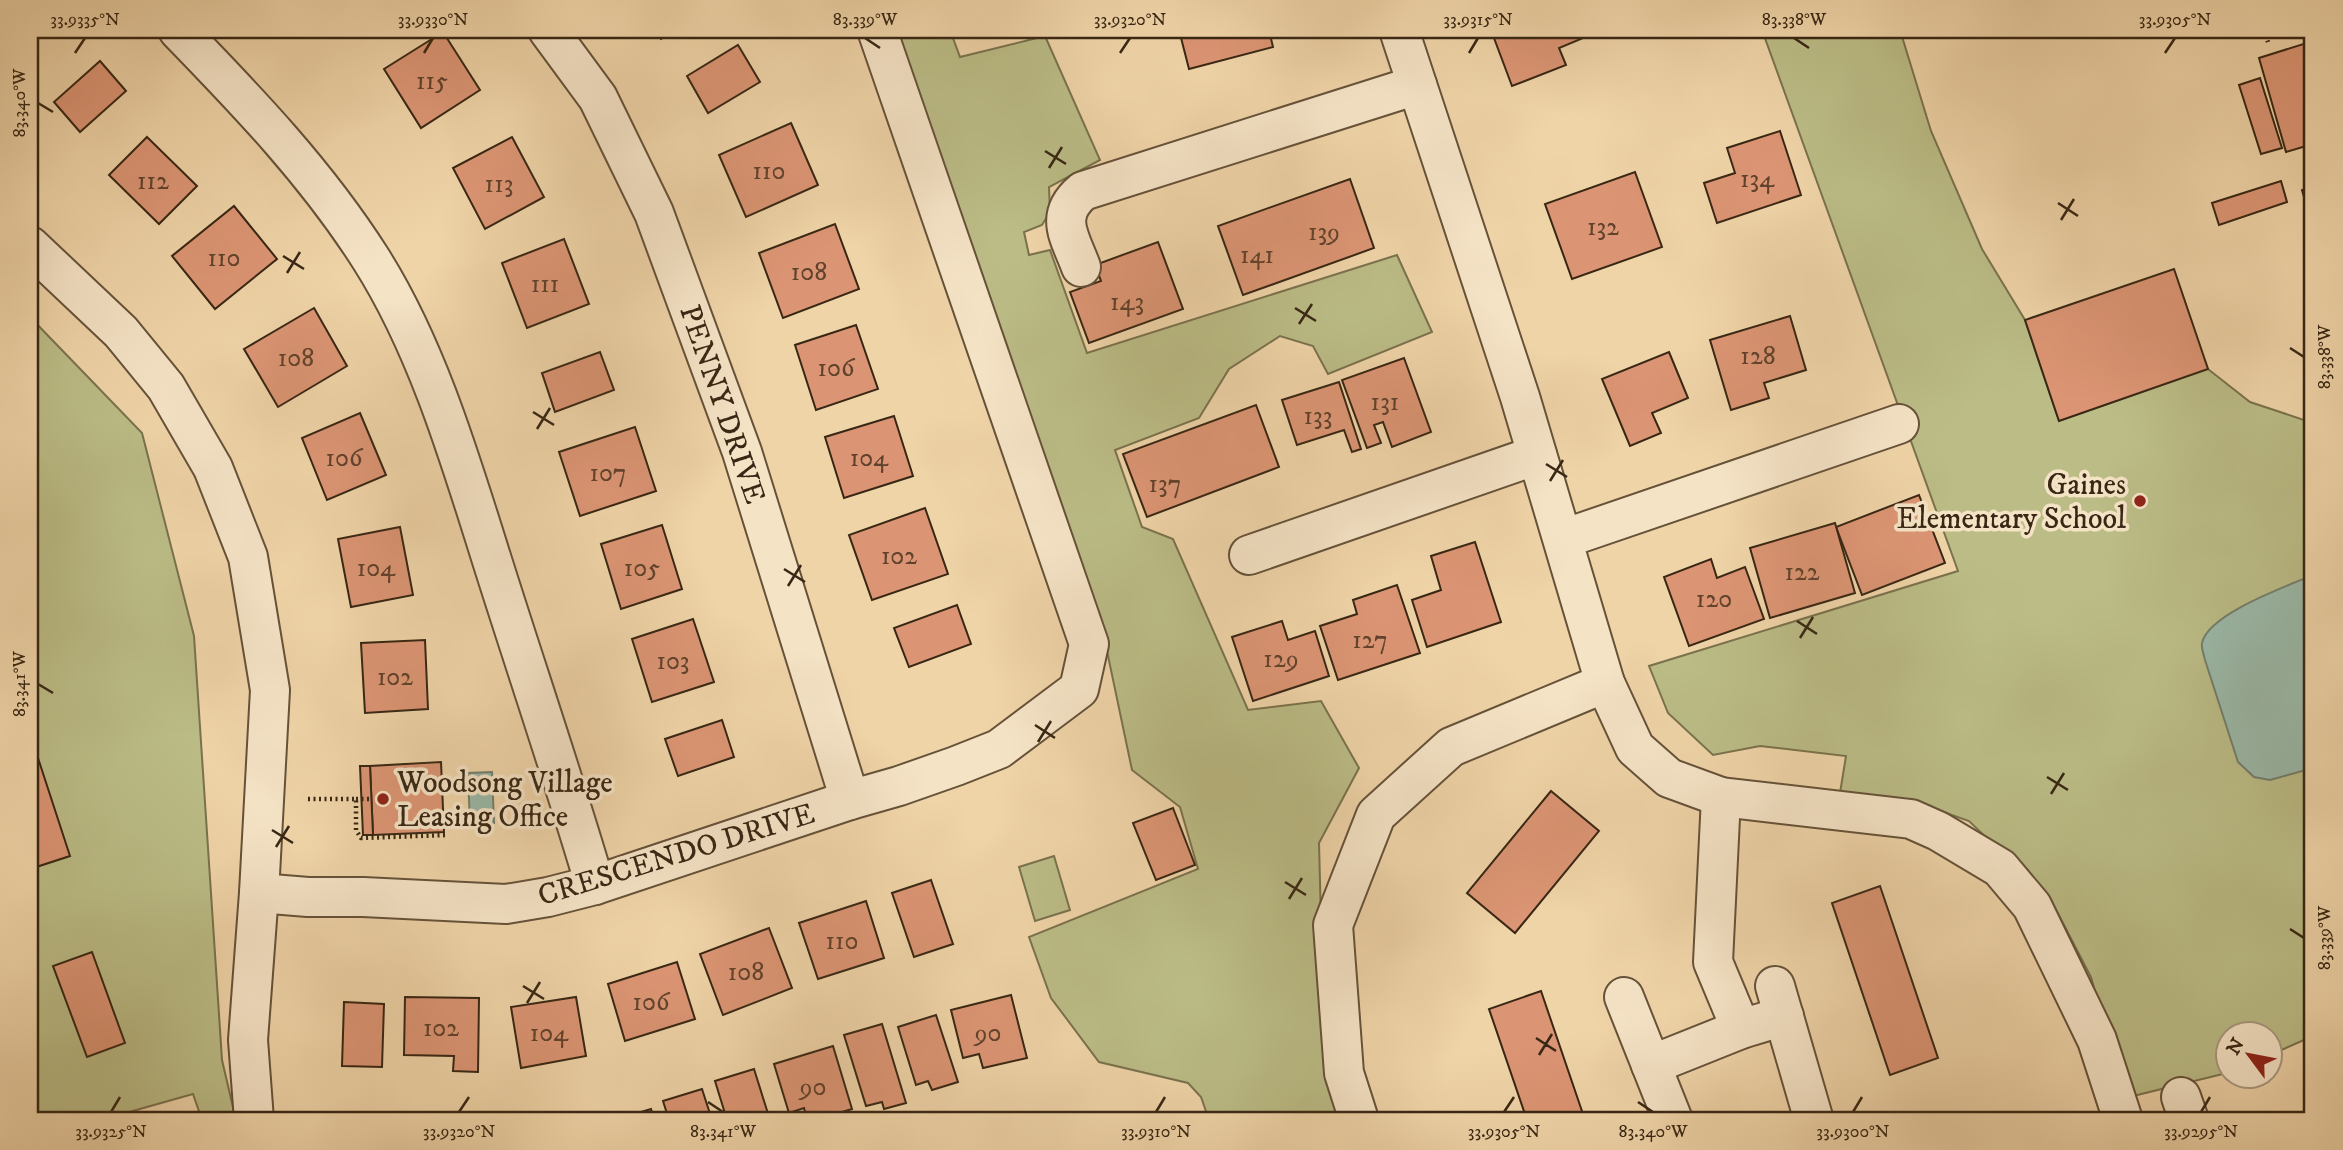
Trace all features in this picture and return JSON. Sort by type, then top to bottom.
[{"type":"street","points":[[178,30],[240,93],[315,178],[371,260],[400,311],[443,415],[472,496],[595,885]]},
{"type":"street","name":"PENNY DRIVE","points":[[548,30],[598,98],[654,213],[742,452],[850,800]]},
{"type":"street","name":"CRESCENDO DRIVE","points":[[259,893],[506,904],[548,897],[595,885],[899,786],[999,749],[1079,689],[1089,644],[877,30]]},
{"type":"street","points":[[1399,30],[1520,397],[1605,683],[1635,748],[1669,778],[1721,797],[1911,819],[1938,831],[2000,868],[2032,906],[2038,918],[2097,1040],[2123,1120]]},
{"type":"street","points":[[1081,267],[1067,230],[1066,212],[1073,200],[1083,191],[1418,85]]},
{"type":"street","points":[[30,246],[121,332],[166,387],[212,468],[248,557],[270,690],[248,1040],[254,1120]]},
{"type":"street","points":[[1563,538],[1899,424]]},
{"type":"street","points":[[1248,555],[1537,455]]},
{"type":"street","points":[[1359,1120],[1345,1073],[1333,925],[1376,815],[1451,747],[1605,683]]},
{"type":"street","points":[[1721,797],[1713,962],[1741,1029]]},
{"type":"street","points":[[1624,998],[1673,1120]]},
{"type":"street","points":[[1651,1066],[1741,1029],[1780,1001],[1814,1117]]},
{"type":"path","points":[[2264,30],[2268,41]]},
{"type":"path","points":[[308,799],[372,799]]},
{"type":"path","points":[[356,799],[356,830],[361,838],[448,835]]},
{"type":"green space","points":[[890,30],[950,30],[960,57],[1045,36],[1100,160],[1049,187],[1050,212],[1042,225],[1024,232],[1029,255],[1050,250],[1087,353],[1397,255],[1432,332],[1328,374],[1313,346],[1280,336],[1229,369],[1199,418],[1115,450],[1142,527],[1173,539],[1248,710],[1321,701],[1359,768],[1319,843],[1323,997],[1356,1120],[1209,1120],[1201,1097],[1188,1083],[1099,1062],[1051,998],[1029,937],[1198,869],[1180,807],[1132,770],[1107,651]]},
{"type":"green space","name":"Gaines Elementary School","points":[[1762,30],[1900,30],[1931,131],[1982,249],[2025,320],[2059,421],[2208,369],[2250,402],[2313,423],[2313,1036],[2284,1049],[2284,1020],[2214,1020],[2214,1076],[2125,1098],[2091,977],[2050,898],[1969,821],[1921,804],[1840,793],[1846,756],[1760,746],[1713,755],[1668,713],[1649,666],[1958,571]]},
{"type":"green space","points":[[30,317],[142,433],[194,636],[222,1060],[236,1120],[202,1120],[193,1094],[101,1120],[30,1120]]},
{"type":"green space","points":[[1054,856],[1070,910],[1035,921],[1019,867]]},
{"type":"shaded area","points":[[2313,575],[2313,768],[2270,780],[2254,777],[2238,762],[2202,643],[2207,632],[2233,612]]},
{"type":"shaded area","points":[[492,772],[494,823],[470,824],[468,773]]},
{"type":"building","points":[[654,30],[675,30],[661,39]]},
{"type":"building","points":[[1179,30],[1269,30],[1273,47],[1189,69]]},
{"type":"building","points":[[1491,30],[1586,30],[1588,36],[1559,48],[1566,65],[1512,86]]},
{"type":"building","points":[[443,32],[480,90],[421,128],[384,69]]},
{"type":"building","points":[[2313,41],[2313,144],[2286,152],[2259,58]]},
{"type":"building","points":[[738,45],[760,82],[708,113],[687,76]]},
{"type":"building","points":[[100,61],[126,91],[80,132],[54,102]]},
{"type":"building","points":[[2260,78],[2282,148],[2261,154],[2239,85]]},
{"type":"building","points":[[791,123],[818,185],[746,217],[719,155]]},
{"type":"building","points":[[1780,131],[1801,195],[1717,223],[1704,183],[1735,173],[1727,148]]},
{"type":"building","points":[[147,137],[197,186],[159,224],[109,175]]},
{"type":"building","points":[[512,137],[544,197],[485,229],[453,168]]},
{"type":"building","points":[[1635,172],[1662,247],[1572,279],[1545,204]]},
{"type":"building","points":[[1350,179],[1374,248],[1243,295],[1218,226]]},
{"type":"building","points":[[2281,181],[2287,202],[2219,225],[2212,203]]},
{"type":"building","points":[[2313,186],[2313,228],[2302,190]]},
{"type":"building","points":[[234,206],[277,259],[215,309],[172,256]]},
{"type":"building","points":[[835,224],[859,289],[783,318],[759,253]]},
{"type":"building","points":[[564,239],[589,304],[527,328],[502,263]]},
{"type":"building","points":[[1158,242],[1183,309],[1089,343],[1070,292],[1101,281],[1095,265]]},
{"type":"building","points":[[2174,269],[2208,369],[2059,421],[2025,320]]},
{"type":"building","points":[[314,308],[347,366],[278,407],[244,349]]},
{"type":"building","points":[[1790,316],[1806,370],[1764,383],[1769,398],[1731,410],[1710,340]]},
{"type":"building","points":[[856,325],[878,389],[816,410],[795,345]]},
{"type":"building","points":[[600,352],[614,390],[555,412],[542,373]]},
{"type":"building","points":[[1669,352],[1688,398],[1652,413],[1661,433],[1630,446],[1602,379]]},
{"type":"building","points":[[1404,358],[1431,432],[1392,447],[1383,422],[1374,425],[1381,443],[1367,448],[1342,380]]},
{"type":"building","points":[[1339,382],[1361,449],[1352,452],[1344,430],[1297,445],[1282,400]]},
{"type":"building","points":[[1256,405],[1279,467],[1147,517],[1123,454]]},
{"type":"building","points":[[360,413],[386,475],[327,500],[302,438]]},
{"type":"building","points":[[894,416],[913,476],[844,498],[825,437]]},
{"type":"building","points":[[635,427],[656,491],[580,516],[559,452]]},
{"type":"building","points":[[1919,495],[1945,563],[1862,595],[1836,527]]},
{"type":"building","points":[[925,508],[948,574],[872,600],[849,535]]},
{"type":"building","points":[[1835,523],[1855,593],[1770,618],[1750,548]]},
{"type":"building","points":[[662,525],[682,589],[621,609],[601,544]]},
{"type":"building","points":[[400,527],[413,595],[351,607],[338,539]]},
{"type":"building","points":[[1475,542],[1501,622],[1427,647],[1412,600],[1441,590],[1431,556]]},
{"type":"building","points":[[1711,559],[1717,578],[1745,567],[1764,619],[1689,646],[1664,577]]},
{"type":"building","points":[[1397,585],[1420,653],[1338,680],[1320,626],[1357,614],[1353,600]]},
{"type":"building","points":[[957,605],[971,644],[909,667],[894,628]]},
{"type":"building","points":[[693,619],[714,682],[652,702],[632,639]]},
{"type":"building","points":[[1282,621],[1288,640],[1315,631],[1329,676],[1253,701],[1232,637]]},
{"type":"building","points":[[425,640],[428,709],[365,713],[361,643]]},
{"type":"building","points":[[722,720],[734,757],[678,776],[665,739]]},
{"type":"building","points":[[38,758],[70,856],[30,869],[30,761]]},
{"type":"building","points":[[441,762],[444,832],[373,835],[370,766]]},
{"type":"building","points":[[360,766],[370,766],[373,835],[363,835]]},
{"type":"building","points":[[1551,791],[1599,831],[1515,933],[1467,893]]},
{"type":"building","points":[[1173,808],[1195,865],[1156,880],[1133,823]]},
{"type":"building","points":[[931,880],[953,944],[914,957],[892,893]]},
{"type":"building","points":[[1880,886],[1938,1058],[1890,1075],[1832,903]]},
{"type":"building","points":[[866,901],[884,958],[818,979],[799,923]]},
{"type":"building","points":[[769,928],[792,988],[723,1015],[700,954]]},
{"type":"building","points":[[92,952],[125,1043],[87,1057],[53,966]]},
{"type":"building","points":[[677,962],[695,1019],[625,1041],[608,984]]},
{"type":"building","points":[[1541,991],[1585,1120],[1527,1120],[1489,1009]]},
{"type":"building","points":[[1011,995],[1027,1058],[983,1068],[979,1054],[963,1058],[951,1010]]},
{"type":"building","points":[[405,997],[479,998],[478,1072],[453,1071],[454,1056],[404,1055]]},
{"type":"building","points":[[576,997],[586,1056],[521,1068],[511,1007]]},
{"type":"building","points":[[344,1002],[384,1004],[382,1067],[342,1066]]},
{"type":"building","points":[[936,1015],[958,1082],[932,1090],[928,1081],[916,1085],[898,1027]]},
{"type":"building","points":[[882,1024],[906,1103],[884,1109],[882,1102],[866,1106],[844,1035]]},
{"type":"building","points":[[833,1046],[852,1109],[815,1120],[807,1120],[804,1108],[789,1113],[774,1064]]},
{"type":"building","points":[[754,1069],[770,1120],[727,1120],[715,1081]]},
{"type":"building","points":[[702,1089],[712,1120],[669,1120],[663,1101]]},
{"type":"building","points":[[651,1109],[654,1120],[614,1120]]},
{"type":"place","name":"Gaines Elementary School","points":[[2140,501]]},
{"type":"place","name":"Woodsong Village Leasing Office","points":[[383,799]]}]
